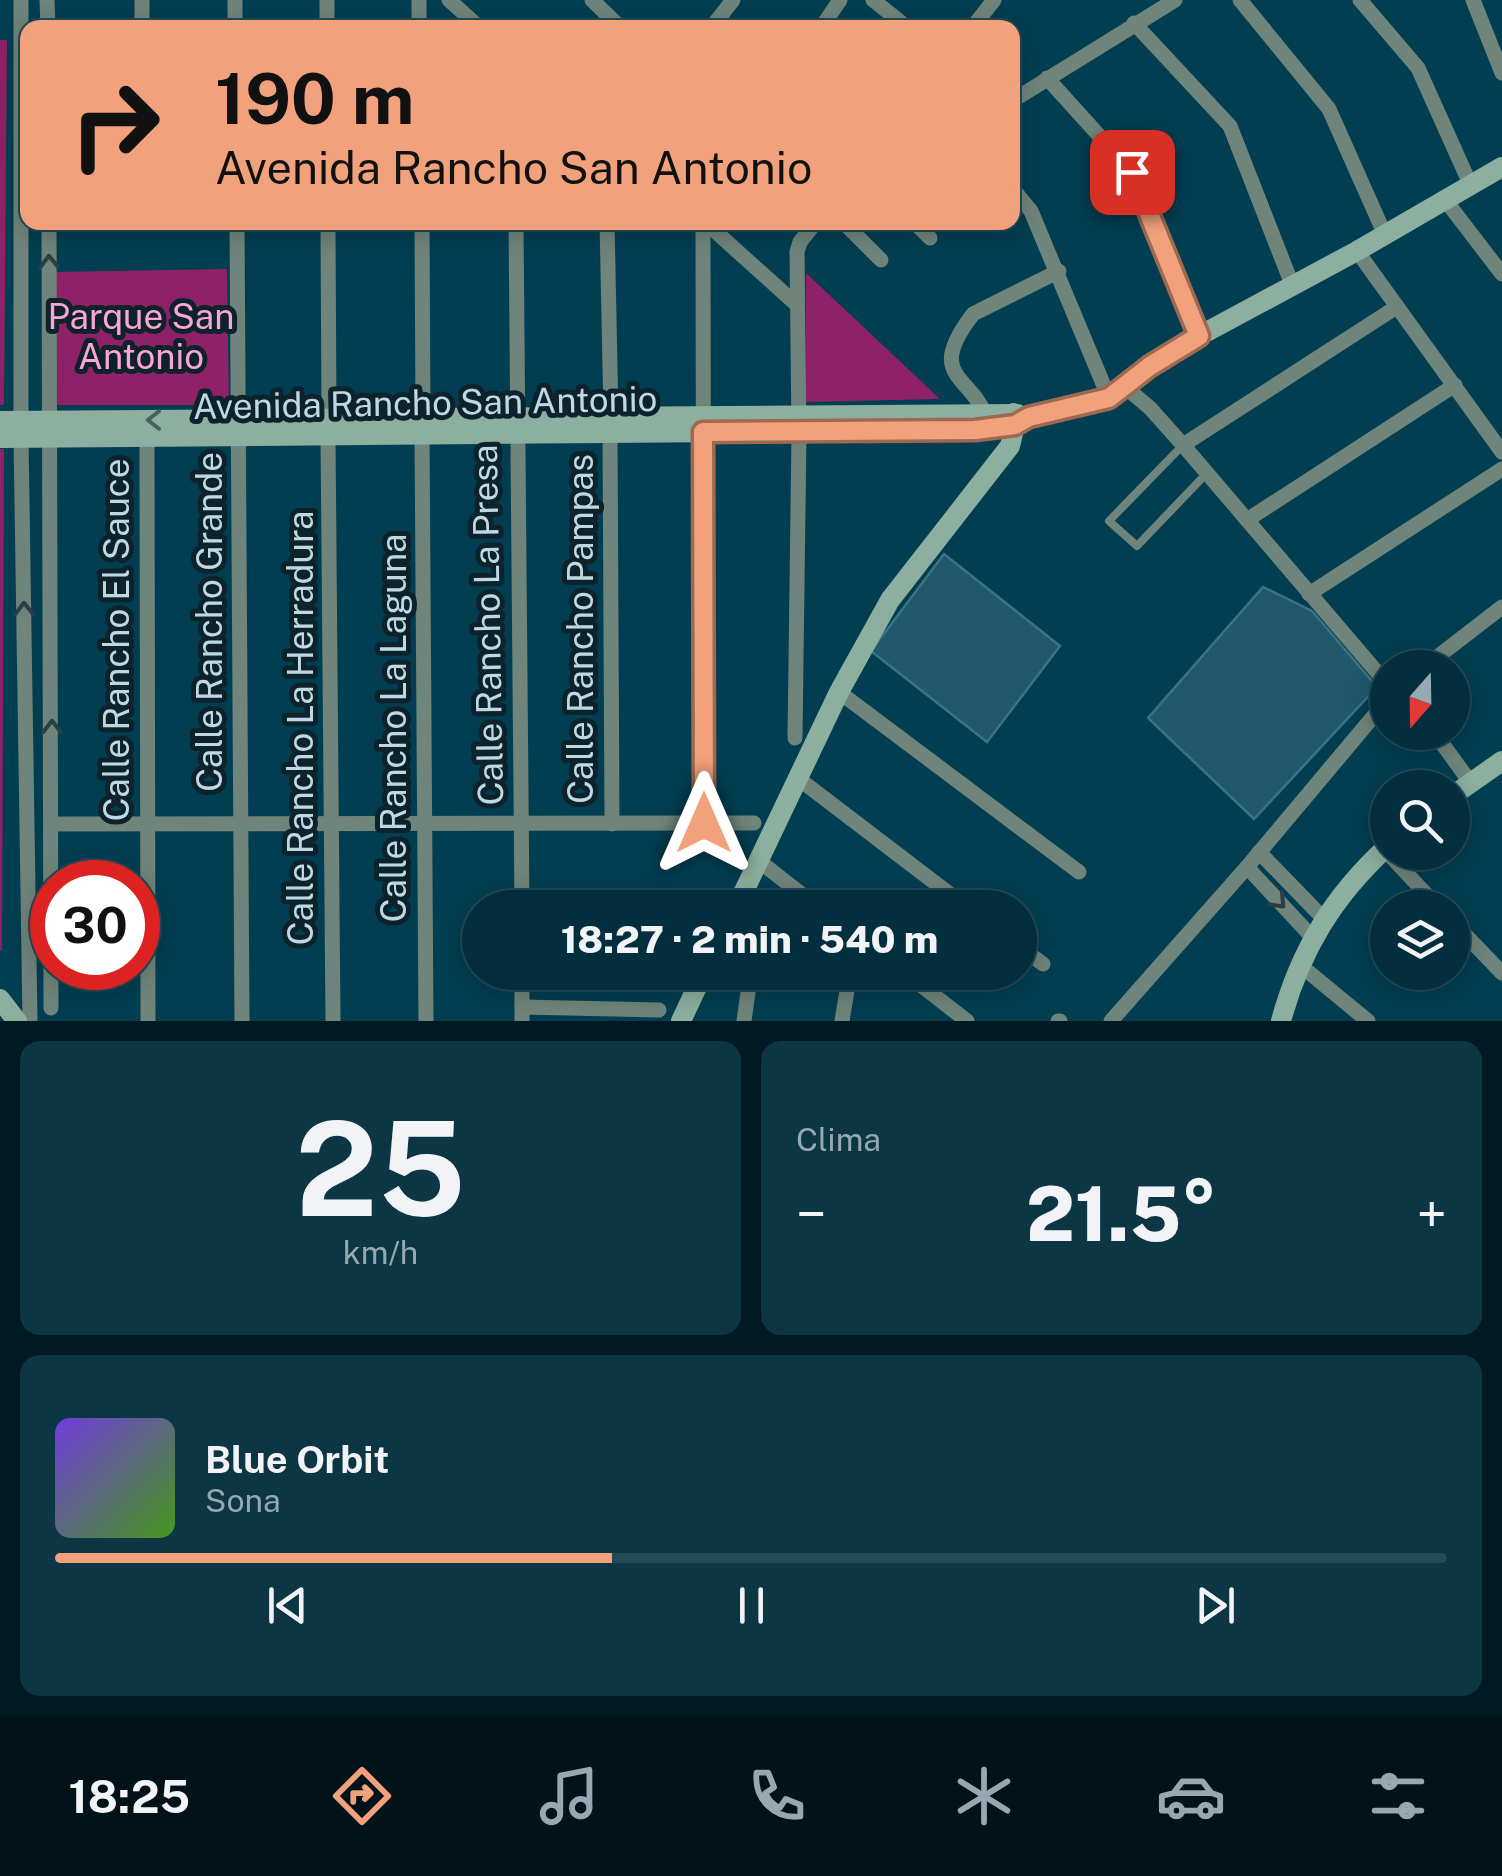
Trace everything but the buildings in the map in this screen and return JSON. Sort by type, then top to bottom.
[{"type":"street","points":[[449,0],[471,20]]},
{"type":"street","points":[[592,0],[613,20]]},
{"type":"street","points":[[607,14],[618,0]]},
{"type":"street","points":[[717,20],[733,0]]},
{"type":"street","points":[[978,20],[994,0]]},
{"type":"street","points":[[1020,95],[1175,0]]},
{"type":"street","points":[[1240,0],[1329,110],[1385,236]]},
{"type":"street","points":[[1360,0],[1418,68],[1471,186]]},
{"type":"street","points":[[1473,0],[1502,73]]},
{"type":"street","points":[[878,2],[899,20]]},
{"type":"street","points":[[1134,23],[1230,126],[1293,286]]},
{"type":"street","points":[[20,43],[11,430],[30,1021]]},
{"type":"street","points":[[1047,78],[1132,172],[1199,336]]},
{"type":"street","name":"Avenida Rancho San Antonio","points":[[11,430],[1019,418],[1117,392],[1199,336],[1502,168]]},
{"type":"street","points":[[1020,198],[1031,212],[1117,392],[1150,408],[1370,665]]},
{"type":"street","points":[[1446,201],[1502,274]]},
{"type":"street","points":[[49,230],[51,1008]]},
{"type":"street","name":"Calle Rancho Grande","points":[[236,230],[242,1021]]},
{"type":"street","name":"Calle Rancho La Herradura","points":[[328,230],[333,1021]]},
{"type":"street","name":"Calle Rancho La Laguna","points":[[422,230],[426,1021]]},
{"type":"street","name":"Calle Rancho La Presa","points":[[516,230],[522,890]]},
{"type":"street","name":"Calle Rancho Pampas","points":[[608,230],[612,824]]},
{"type":"street","points":[[704,230],[704,823]]},
{"type":"street","points":[[713,230],[797,305]]},
{"type":"street","points":[[795,738],[797,252],[809,230]]},
{"type":"street","points":[[851,230],[882,260]]},
{"type":"street","points":[[922,230],[930,238]]},
{"type":"street","points":[[1356,252],[1502,452]]},
{"type":"street","points":[[989,421],[956,378],[952,366],[965,324],[973,314],[1059,272]]},
{"type":"street","points":[[1183,445],[1395,308]]},
{"type":"street","points":[[1247,520],[1455,385]]},
{"type":"street","points":[[745,890],[839,692],[890,600],[1010,446],[1019,418]]},
{"type":"street","name":"Avenida Rancho San Antonio","points":[[51,430],[148,438],[239,428]]},
{"type":"street","name":"Calle Rancho El Sauce","points":[[148,438],[148,1021]]},
{"type":"street","points":[[1308,594],[1502,469]]},
{"type":"street","points":[[1446,650],[1502,607]]},
{"type":"street","points":[[839,692],[1079,872]]},
{"type":"street","points":[[1111,1021],[1370,720]]},
{"type":"street","points":[[1470,782],[1502,762]]},
{"type":"street","points":[[798,779],[944,890]]},
{"type":"street","points":[[52,824],[754,823]]},
{"type":"street","points":[[1259,852],[1318,928]]},
{"type":"street","points":[[758,862],[795,890]]},
{"type":"street","points":[[1246,867],[1318,928]]},
{"type":"street","points":[[1281,1021],[1300,965],[1318,928],[1370,867]]},
{"type":"street","points":[[1405,870],[1423,890]]},
{"type":"street","points":[[1470,940],[1502,974]]},
{"type":"street","points":[[1037,960],[1042,964]]},
{"type":"street","points":[[1300,965],[1368,1021]]},
{"type":"street","points":[[681,1021],[696,990]]},
{"type":"street","points":[[744,1021],[748,990]]},
{"type":"street","points":[[842,1021],[847,990]]},
{"type":"street","points":[[927,990],[967,1021]]},
{"type":"street","points":[[0,999],[17,1021]]},
{"type":"street","points":[[940,1021],[943,1003]]},
{"type":"street","points":[[522,1014],[660,1010]]},
{"type":"lane","points":[[1183,445],[1110,521],[1136,546],[1206,474]]},
{"type":"green space","points":[[0,40],[7,40],[4,405],[0,405]]},
{"type":"green space","name":"Parque San Antonio","points":[[227,269],[229,405],[53,405],[53,272]]},
{"type":"green space","points":[[806,273],[940,399],[806,402]]},
{"type":"green space","points":[[0,449],[4,449],[2,951],[0,950]]},
{"type":"route","points":[[704,823],[703,432],[975,430],[1015,425],[1029,417],[1109,398],[1150,366],[1199,336],[1132,172]]}]
